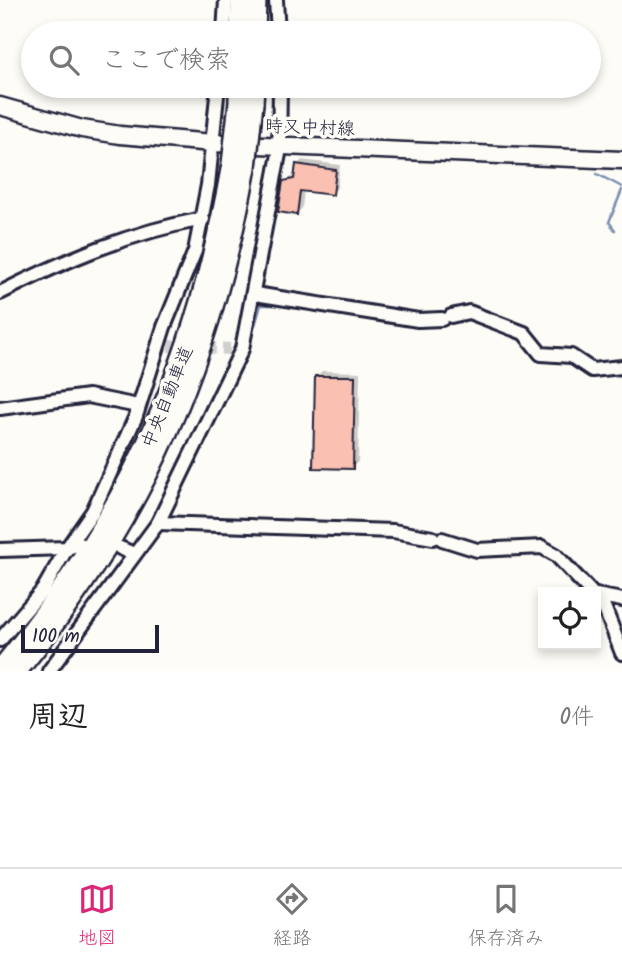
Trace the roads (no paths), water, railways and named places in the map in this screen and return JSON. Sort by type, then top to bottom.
[{"type":"highway","points":[[240,0],[240,21]]},
{"type":"highway","points":[[255,21],[256,0]]},
{"type":"highway","name":"中央自動車道","points":[[18,671],[81,590],[118,531],[161,451],[217,302],[239,165],[246,98]]},
{"type":"highway","name":"中央自動車道","points":[[0,670],[69,582],[119,502],[149,445],[171,393],[203,299],[239,165]]},
{"type":"main road","name":"時又中村線","points":[[0,106],[82,129],[213,143],[622,160]]},
{"type":"street","points":[[225,21],[226,0]]},
{"type":"street","points":[[276,0],[277,21]]},
{"type":"street","points":[[0,640],[43,590],[66,548],[100,498],[163,346],[203,219],[217,98]]},
{"type":"street","points":[[49,671],[158,523],[236,349],[255,294],[280,146],[279,98]]},
{"type":"street","points":[[0,293],[111,242],[143,235],[159,227],[203,219]]},
{"type":"street","points":[[255,294],[418,320],[469,312],[524,333],[541,354],[571,356],[592,370],[622,367]]},
{"type":"street","points":[[0,408],[88,396],[138,406]]},
{"type":"street","points":[[158,523],[393,531],[438,539],[477,550],[542,547],[556,555],[588,587]]},
{"type":"street","points":[[0,550],[66,548],[80,544]]},
{"type":"street","points":[[120,548],[134,554]]},
{"type":"street","points":[[601,596],[622,600]]},
{"type":"street","points":[[601,606],[622,653]]},
{"type":"waterway","points":[[597,174],[622,187]]},
{"type":"waterway","points":[[615,230],[609,222],[622,190]]},
{"type":"waterway","points":[[250,342],[261,305],[286,305]]},
{"type":"tunnel","points":[[168,346],[230,349]]}]
